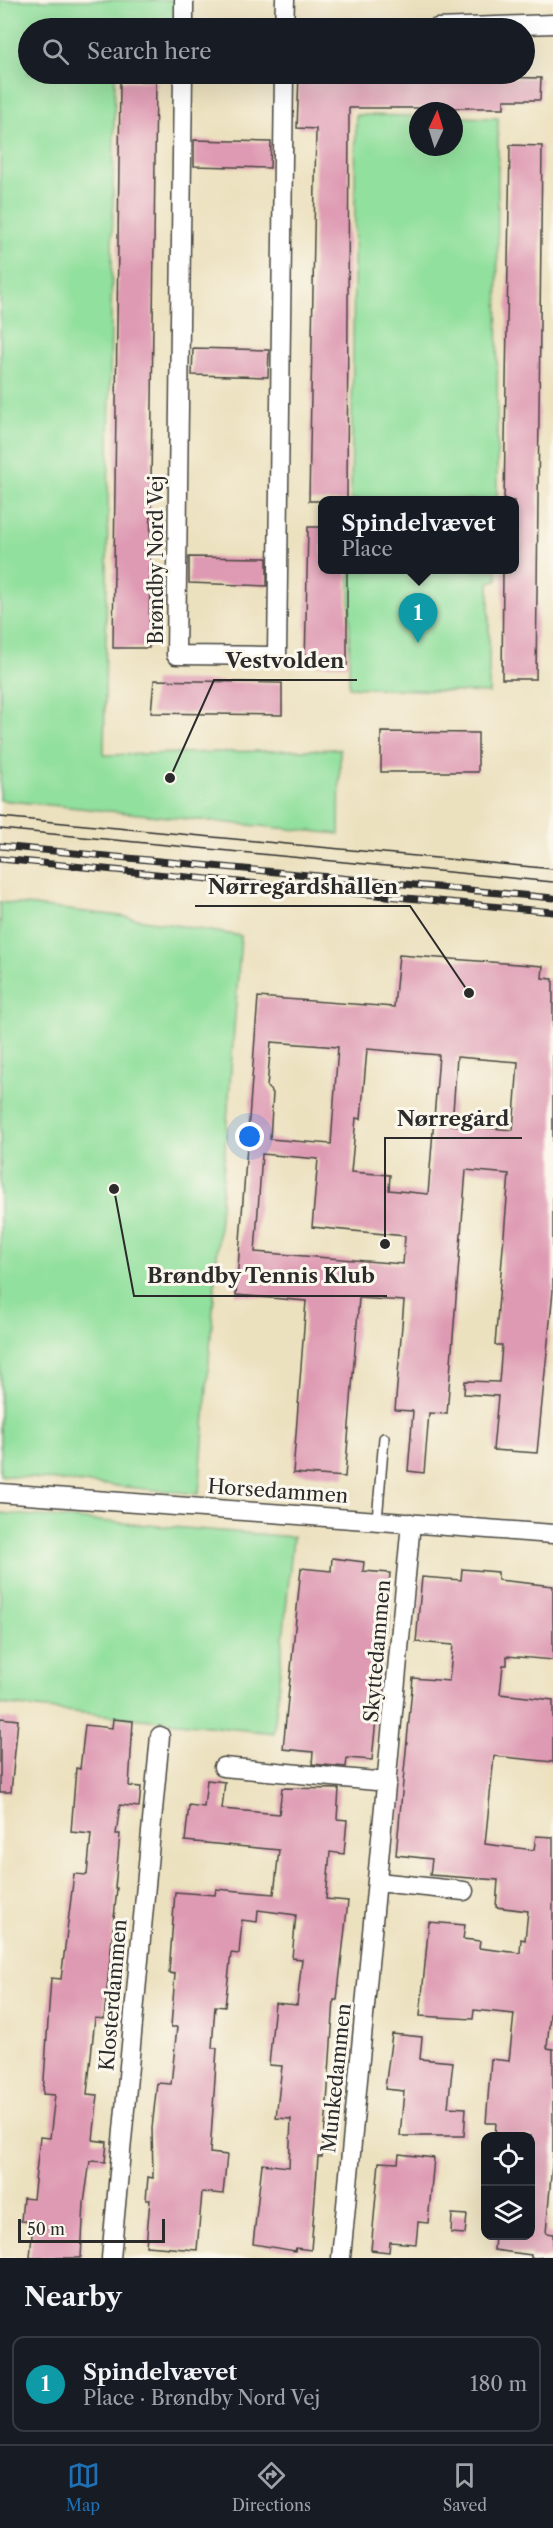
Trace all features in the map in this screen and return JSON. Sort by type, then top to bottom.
[{"type":"street","points":[[284,18],[285,0]]},
{"type":"street","points":[[535,25],[553,24]]},
{"type":"street","name":"Brøndby Nord Vej","points":[[183,84],[176,655],[266,656],[277,656],[284,84]]},
{"type":"street","name":"Horsedammen","points":[[0,1493],[553,1534]]},
{"type":"street","name":"Skyttedammen","points":[[376,1903],[411,1523]]},
{"type":"street","name":"Klosterdammen","points":[[111,2258],[160,1736]]},
{"type":"street","points":[[222,1767],[387,1782]]},
{"type":"street","points":[[378,1882],[464,1891]]},
{"type":"street","name":"Munkedammen","points":[[341,2258],[376,1903]]},
{"type":"lane","points":[[377,1520],[384,1438]]},
{"type":"green space","points":[[0,0],[176,0],[175,18],[18,18],[18,84],[115,84],[104,755],[340,749],[339,834],[0,800]]},
{"type":"green space","points":[[356,115],[409,116],[409,156],[463,156],[463,117],[498,118],[497,496],[351,496]]},
{"type":"green space","points":[[350,574],[497,574],[497,580],[489,582],[489,693],[349,687]]},
{"type":"green space","points":[[0,902],[120,916],[241,936],[199,1494],[0,1475]]},
{"type":"green space","points":[[0,1513],[293,1537],[274,1733],[0,1704]]},
{"type":"building","points":[[535,78],[541,78],[540,100],[504,100],[504,108],[463,108],[463,102],[409,102],[409,108],[349,108],[347,496],[318,496],[318,501],[309,501],[316,129],[297,128],[299,84],[535,84]]},
{"type":"building","points":[[120,84],[156,84],[149,648],[113,648]]},
{"type":"building","points":[[194,140],[271,142],[270,168],[194,166]]},
{"type":"building","points":[[510,145],[542,146],[536,679],[502,679],[503,574],[519,574],[519,496],[504,496]]},
{"type":"building","points":[[193,348],[269,350],[268,377],[192,375]]},
{"type":"building","points":[[308,527],[318,527],[318,574],[347,574],[347,665],[305,665]]},
{"type":"building","points":[[189,557],[267,558],[267,586],[189,583]]},
{"type":"building","points":[[154,680],[282,683],[282,715],[151,713]]},
{"type":"building","points":[[381,732],[478,733],[478,772],[381,772]]},
{"type":"building","points":[[399,955],[543,966],[542,978],[553,979],[553,1291],[537,1453],[493,1450],[498,1396],[464,1394],[465,1381],[499,1382],[502,1345],[495,1345],[509,1174],[466,1170],[447,1414],[429,1413],[424,1473],[408,1471],[413,1411],[395,1410],[404,1301],[359,1298],[345,1477],[293,1473],[306,1301],[236,1295],[258,997],[394,1007]],"holes":[[[271,1042],[338,1047],[331,1144],[270,1139],[273,1093],[267,1087]],[[367,1049],[439,1055],[428,1194],[389,1190],[390,1175],[351,1172],[356,1118],[361,1119]],[[457,1057],[518,1062],[513,1130],[452,1125]],[[262,1154],[318,1159],[312,1227],[405,1236],[403,1264],[255,1252]]]},
{"type":"building","points":[[332,1558],[364,1562],[363,1571],[390,1573],[372,1760],[347,1758],[346,1767],[312,1764],[313,1752],[283,1749],[301,1568],[331,1571]]},
{"type":"building","points":[[462,1569],[498,1572],[498,1580],[553,1586],[553,1660],[507,1656],[507,1665],[503,1665],[500,1694],[553,1700],[553,1762],[494,1756],[485,1844],[534,1850],[536,1836],[553,1837],[553,1981],[547,2048],[553,2049],[553,2153],[546,2233],[553,2234],[553,2257],[531,2258],[531,2255],[494,2250],[495,2240],[535,2240],[535,2132],[495,2132],[496,2123],[486,2123],[491,2059],[509,2061],[514,2014],[474,2010],[473,2019],[420,2016],[429,1922],[465,1925],[463,1939],[480,1941],[479,1948],[520,1953],[521,1939],[525,1940],[528,1911],[496,1907],[498,1880],[430,1875],[432,1859],[396,1855],[413,1678],[449,1681],[453,1645],[416,1642],[422,1577],[461,1580]]},
{"type":"building","points":[[0,1718],[18,1720],[11,1792],[0,1792]]},
{"type":"building","points":[[113,1719],[133,1721],[129,1786],[141,1787],[139,1807],[120,1805],[116,1834],[120,1834],[115,1888],[117,1888],[104,2019],[95,2018],[87,2094],[98,2095],[93,2140],[107,2142],[105,2162],[90,2161],[84,2203],[81,2258],[30,2258],[33,2222],[21,2221],[23,2198],[33,2199],[40,2137],[50,2138],[55,2095],[43,2094],[51,1978],[61,1979],[74,1874],[87,1875],[91,1834],[71,1832],[76,1768],[80,1769],[85,1725],[112,1728]]},
{"type":"building","points":[[207,1780],[225,1782],[222,1809],[279,1814],[282,1788],[339,1789],[337,1819],[347,1820],[344,1854],[330,1852],[326,1899],[348,1901],[337,2000],[334,2000],[326,2117],[322,2157],[318,2157],[311,2250],[296,2248],[295,2251],[253,2244],[262,2164],[289,2167],[291,2119],[276,2118],[282,2066],[269,2065],[275,2003],[297,2005],[302,1959],[292,1958],[296,1915],[258,1910],[257,1922],[242,1920],[239,1954],[231,1953],[225,2007],[215,2006],[212,2048],[217,2048],[210,2153],[227,2155],[223,2194],[202,2192],[197,2250],[146,2246],[150,2200],[146,2200],[148,2177],[153,2178],[152,2128],[157,2083],[171,2084],[177,2027],[171,2027],[175,1974],[169,1973],[175,1892],[215,1895],[216,1889],[274,1894],[279,1850],[185,1841],[189,1805],[204,1807]]},
{"type":"building","points":[[392,2034],[422,2037],[420,2059],[453,2062],[448,2107],[466,2108],[464,2136],[400,2136],[404,2091],[385,2089]]},
{"type":"building","points":[[399,2154],[434,2158],[428,2223],[418,2222],[416,2244],[390,2242],[389,2252],[371,2250],[379,2162],[398,2163]]},
{"type":"building","points":[[452,2214],[467,2215],[465,2234],[451,2233]]},
{"type":"tram line","points":[[0,817],[553,869]]},
{"type":"tram line","points":[[0,829],[553,882]]},
{"type":"railway","points":[[0,846],[553,898]]},
{"type":"railway","points":[[0,859],[553,912]]},
{"type":"place","name":"Spindelvævet","points":[[418,643]]},
{"type":"place","name":"Vestvolden","points":[[170,778]]},
{"type":"place","name":"Nørregårdshallen","points":[[469,993]]},
{"type":"place","name":"Brøndby Tennis Klub","points":[[114,1189]]},
{"type":"place","name":"Nørregård","points":[[385,1244]]}]
